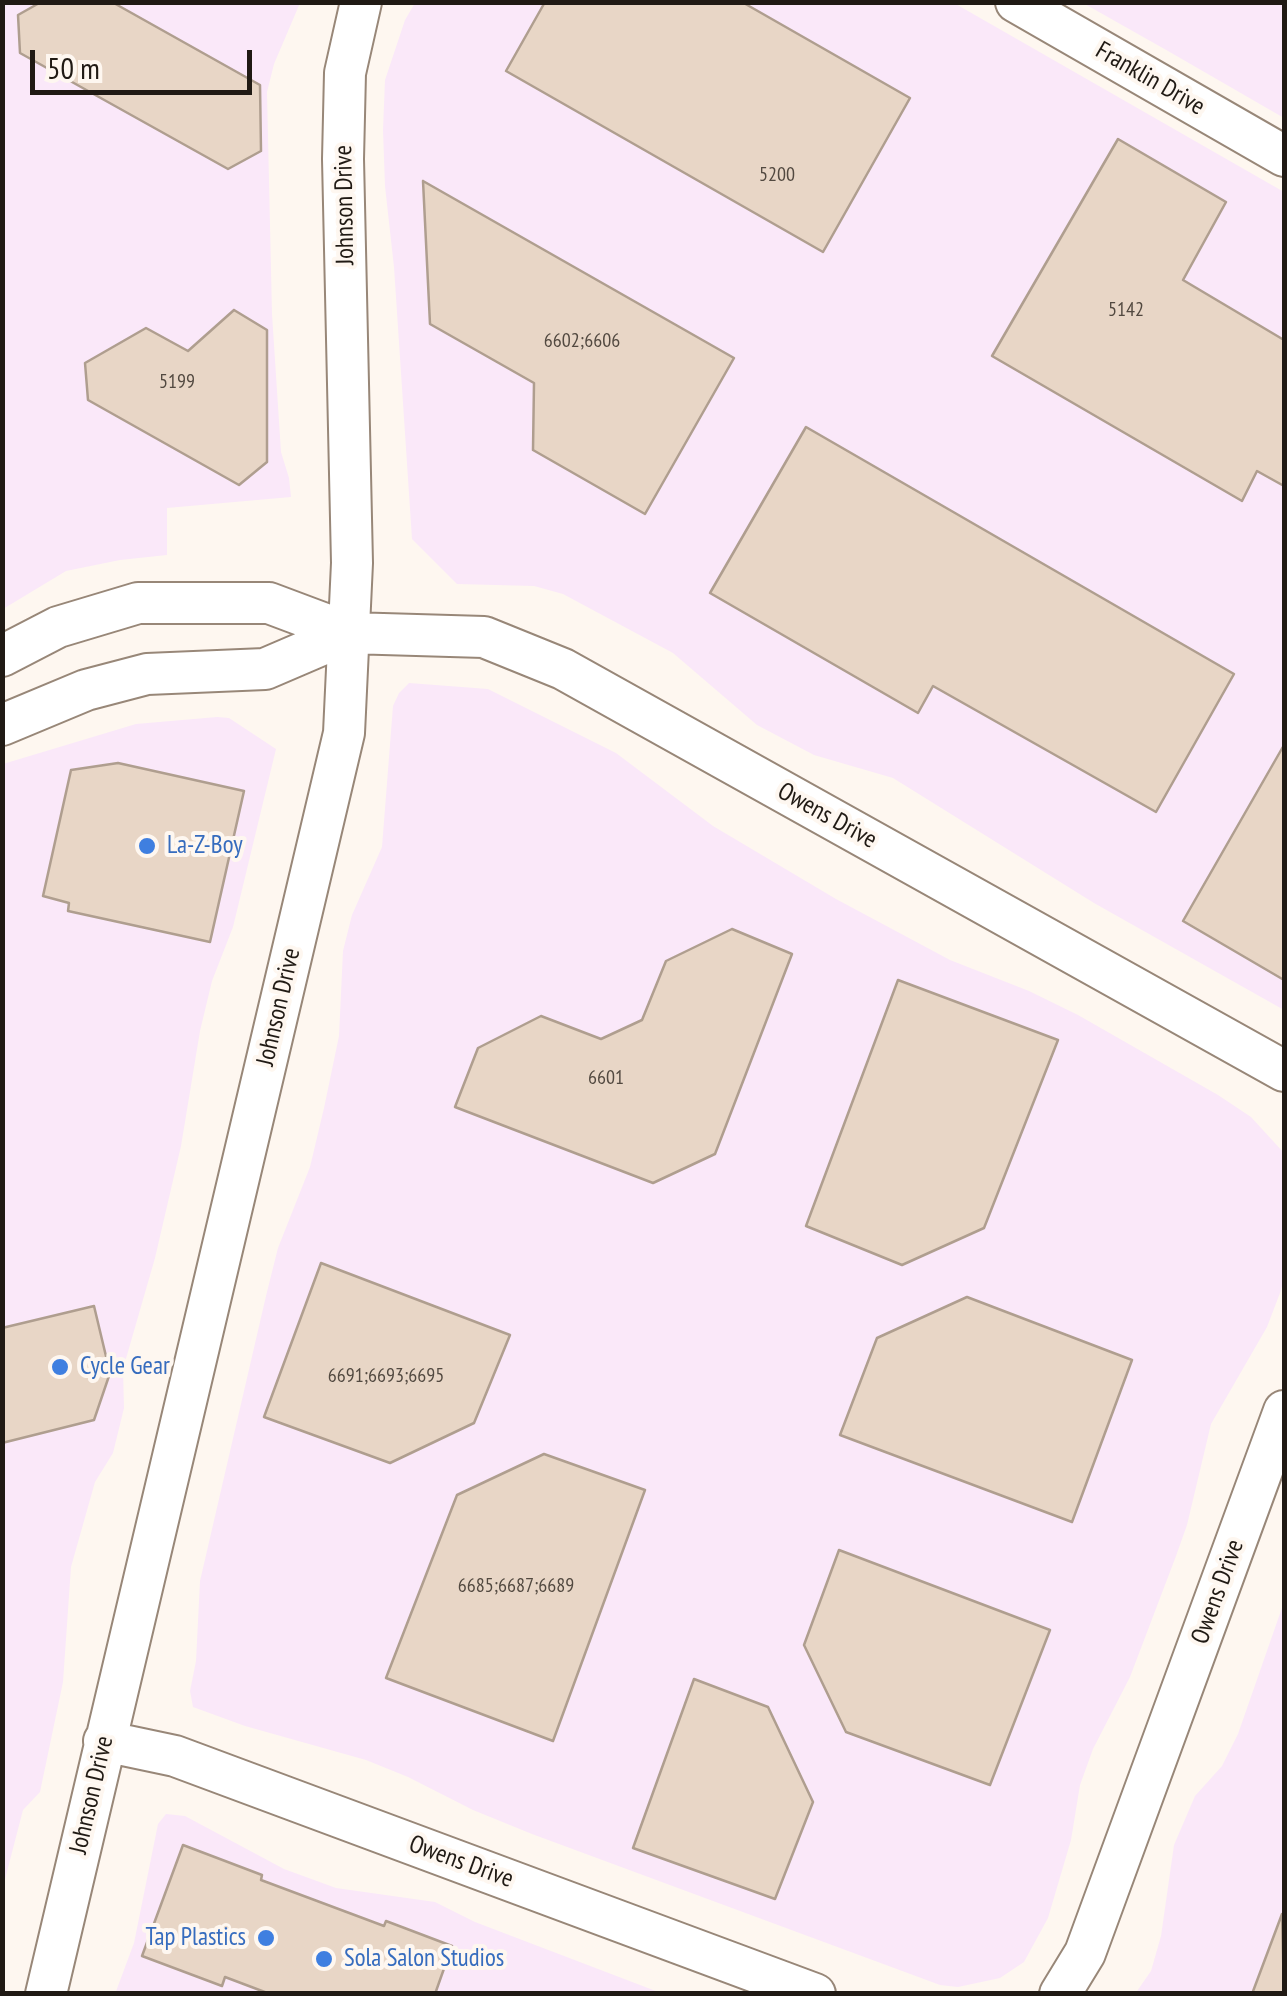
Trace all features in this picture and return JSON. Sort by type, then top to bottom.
[{"type":"street","name":"Johnson Drive","points":[[46,1994],[344,733],[352,562],[342,159],[346,73],[361,2]]},
{"type":"street","name":"Franklin Drive","points":[[1016,2],[1284,156]]},
{"type":"street","name":"Owens Drive","points":[[2,656],[58,627],[138,604],[269,602],[349,633],[484,636],[563,669],[1284,1071]]},
{"type":"street","name":"Owens Drive","points":[[2,724],[86,690],[147,674],[266,669],[349,633]]},
{"type":"street","name":"Owens Drive","points":[[1060,1994],[1086,1953],[1284,1411]]},
{"type":"street","name":"Owens Drive","points":[[104,1741],[175,1756],[814,1994]]},
{"type":"shaded area","points":[[3,3],[300,3],[274,64],[267,92],[272,314],[281,452],[291,497],[167,508],[167,555],[66,571],[3,609]]},
{"type":"shaded area","points":[[415,3],[954,3],[1284,192],[1284,1010],[1094,903],[893,778],[814,755],[757,725],[673,653],[563,594],[534,586],[457,584],[412,539],[383,130],[385,80],[405,20]]},
{"type":"shaded area","points":[[1083,3],[1284,3],[1284,118],[1168,51]]},
{"type":"shaded area","points":[[409,683],[488,689],[616,753],[713,826],[836,899],[950,960],[1078,1015],[1218,1095],[1251,1117],[1284,1153],[1284,1279],[1280,1293],[1267,1327],[1211,1424],[1176,1556],[1130,1677],[1093,1749],[1080,1785],[1071,1840],[1048,1918],[1024,1962],[1000,1978],[958,1987],[940,1985],[532,1834],[366,1760],[193,1707],[190,1691],[196,1661],[200,1581],[278,1248],[310,1167],[324,1108],[339,1036],[343,951],[352,915],[382,847],[393,706]]},
{"type":"shaded area","points":[[229,718],[276,749],[233,927],[212,981],[200,1031],[181,1146],[155,1258],[123,1369],[124,1408],[113,1453],[95,1482],[71,1567],[63,1682],[40,1792],[23,1810],[3,1887],[3,764],[136,724]]},
{"type":"shaded area","points":[[1284,1602],[1284,1993],[1135,1994],[1151,1971],[1161,1936],[1174,1845],[1195,1796],[1222,1766],[1238,1734]]},
{"type":"shaded area","points":[[166,1814],[185,1816],[284,1869],[336,1888],[435,1902],[475,1922],[661,1993],[115,1994],[134,1943],[158,1824]]},
{"type":"building","points":[[41,2],[112,2],[260,85],[261,151],[228,169],[20,53],[18,15]]},
{"type":"building","points":[[545,2],[742,2],[910,98],[823,252],[506,71]]},
{"type":"building","points":[[1118,139],[1226,202],[1183,280],[1284,340],[1284,486],[1257,471],[1242,501],[992,356]]},
{"type":"building","points":[[423,181],[734,358],[645,514],[533,450],[534,383],[430,324]]},
{"type":"building","points":[[234,310],[267,330],[267,462],[239,485],[88,400],[85,363],[146,328],[188,351]]},
{"type":"building","points":[[806,427],[1234,674],[1156,812],[933,686],[918,713],[710,593]]},
{"type":"building","points":[[1284,745],[1284,980],[1183,921]]},
{"type":"building","points":[[118,763],[244,791],[210,942],[68,911],[69,903],[43,896],[71,770]]},
{"type":"building","points":[[732,929],[792,954],[715,1154],[653,1183],[455,1107],[478,1048],[541,1016],[601,1039],[642,1020],[666,961]]},
{"type":"building","points":[[898,980],[1058,1040],[984,1228],[902,1265],[806,1226]]},
{"type":"building","points":[[321,1263],[510,1335],[474,1423],[390,1463],[264,1417]]},
{"type":"building","points":[[967,1297],[1132,1360],[1072,1522],[840,1435],[877,1338]]},
{"type":"building","points":[[94,1306],[110,1373],[94,1420],[2,1443],[2,1328]]},
{"type":"building","points":[[544,1454],[645,1490],[553,1741],[386,1678],[457,1495]]},
{"type":"building","points":[[839,1550],[1050,1630],[990,1785],[846,1732],[804,1645]]},
{"type":"building","points":[[694,1679],[768,1707],[813,1802],[775,1899],[633,1848]]},
{"type":"building","points":[[183,1845],[262,1875],[261,1880],[384,1926],[386,1921],[452,1946],[435,1994],[270,1994],[225,1977],[222,1986],[142,1956]]},
{"type":"building","points":[[1282,1914],[1284,1994],[1252,1994]]},
{"type":"place","name":"La-Z-Boy","points":[[147,846]]},
{"type":"place","name":"Cycle Gear","points":[[60,1367]]},
{"type":"place","name":"Tap Plastics","points":[[266,1938]]},
{"type":"place","name":"Sola Salon Studios","points":[[324,1959]]}]
